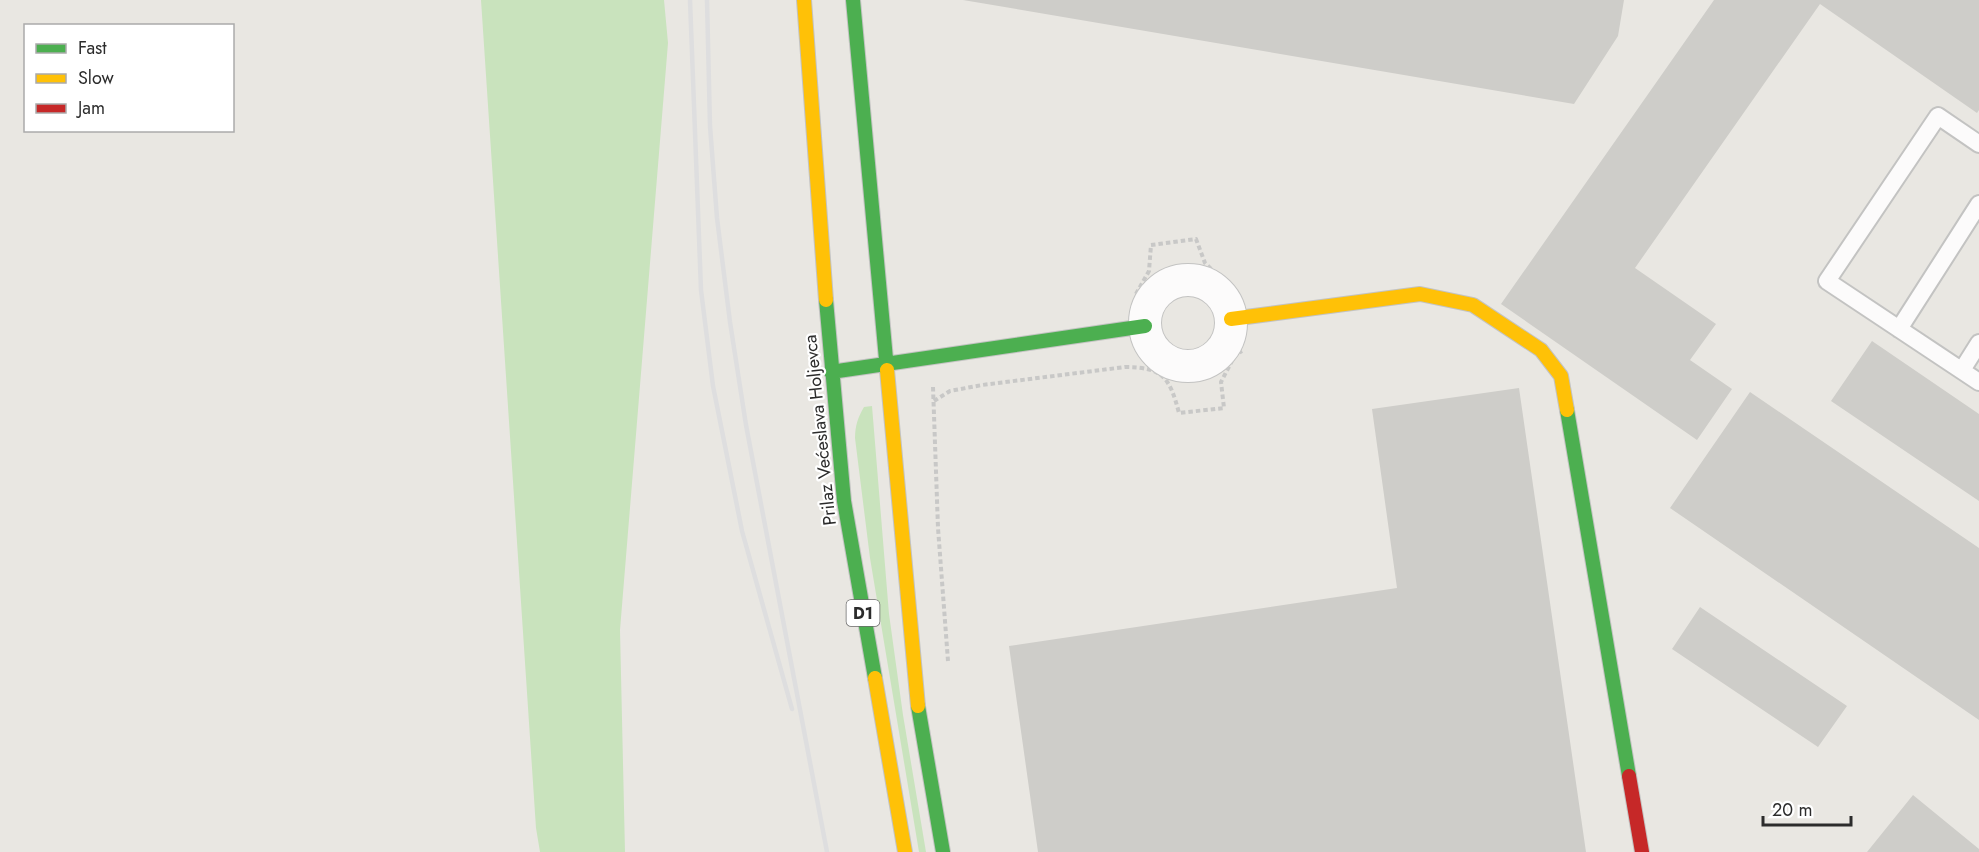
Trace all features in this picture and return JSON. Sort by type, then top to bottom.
[{"type":"main road","name":"Prilaz Većeslava Holjevca","points":[[804,0],[831,372],[844,501],[905,852]]},
{"type":"main road","points":[[852,0],[918,706],[943,852]]},
{"type":"main road","points":[[1231,319],[1420,294],[1473,305],[1541,350],[1561,376],[1642,852]]},
{"type":"main road","points":[[831,372],[1145,326]]},
{"type":"street","points":[[1180,280],[1195,280],[1219,293],[1227,305],[1231,319],[1230,331],[1221,349],[1207,362],[1194,366],[1167,361],[1156,352],[1148,340],[1145,326],[1150,302],[1168,284],[1180,280]]},
{"type":"lane","points":[[1979,144],[1938,116],[1827,280],[1979,382]]},
{"type":"lane","points":[[1899,329],[1979,204]]},
{"type":"lane","points":[[1962,370],[1979,343]]},
{"type":"path","points":[[1151,245],[1196,239]]},
{"type":"path","points":[[948,664],[938,528],[932,408],[934,401],[950,391],[982,385],[1125,367],[1145,367],[1161,375],[1173,389],[1179,413],[1224,408],[1221,382],[1235,355],[1249,347]]},
{"type":"green space","points":[[481,0],[664,0],[668,43],[620,630],[625,852],[540,852],[536,828]]},
{"type":"green space","points":[[872,406],[889,614],[926,852],[919,852],[870,558],[855,438],[856,426],[864,407]]},
{"type":"building","points":[[963,0],[1624,0],[1618,36],[1574,104]]},
{"type":"building","points":[[1714,0],[1979,0],[1979,110],[1977,113],[1820,4],[1635,268],[1716,324],[1690,360],[1732,389],[1697,440],[1501,304]]},
{"type":"building","points":[[1872,341],[1979,414],[1979,501],[1831,401]]},
{"type":"building","points":[[1519,388],[1586,852],[1038,852],[1009,646],[1397,588],[1372,409]]},
{"type":"building","points":[[1750,392],[1979,548],[1979,720],[1670,508]]},
{"type":"building","points":[[1700,607],[1847,706],[1818,747],[1672,649]]},
{"type":"building","points":[[1913,795],[1979,849],[1979,852],[1867,852]]},
{"type":"railway","points":[[690,0],[701,290],[713,386],[742,531],[792,709]]},
{"type":"railway","points":[[707,0],[710,126],[717,218],[730,322],[746,425],[827,852]]},
{"type":"traffic: fast","points":[[853,0],[887,370]]},
{"type":"traffic: fast","points":[[826,300],[844,501],[875,678]]},
{"type":"traffic: fast","points":[[831,372],[1145,326]]},
{"type":"traffic: fast","points":[[1567,410],[1629,776]]},
{"type":"traffic: fast","points":[[918,706],[943,852]]},
{"type":"traffic: slow","points":[[804,0],[826,300]]},
{"type":"traffic: slow","points":[[1231,319],[1420,294],[1473,305],[1541,350],[1561,376],[1567,410]]},
{"type":"traffic: slow","points":[[887,370],[918,706]]},
{"type":"traffic: slow","points":[[875,678],[905,852]]},
{"type":"traffic: jam","points":[[1629,776],[1642,852]]}]
